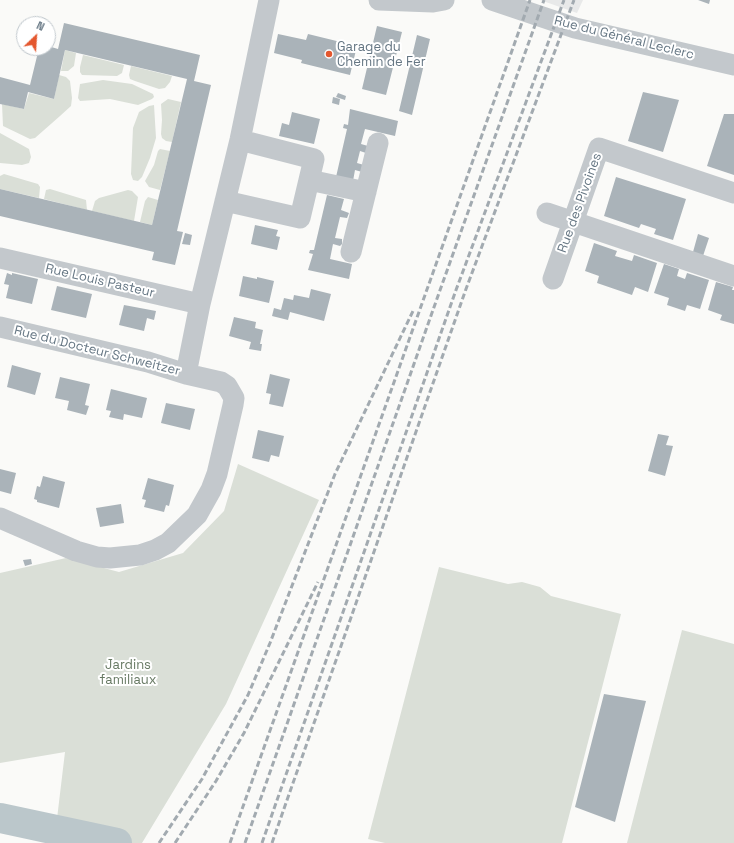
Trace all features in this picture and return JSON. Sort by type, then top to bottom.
[{"type":"street","name":"Rue du Docteur Schweitzer","points":[[0,327],[148,362],[186,374],[200,304],[240,140],[269,0]]},
{"type":"street","points":[[379,0],[437,1]]},
{"type":"street","name":"Rue du Général Leclerc","points":[[492,0],[574,28],[734,66]]},
{"type":"street","points":[[225,201],[300,218],[314,158],[240,140]]},
{"type":"street","points":[[351,252],[378,142]]},
{"type":"street","name":"Rue des Pivoines","points":[[553,279],[599,148],[734,193]]},
{"type":"street","points":[[309,180],[366,192]]},
{"type":"street","points":[[547,213],[734,276]]},
{"type":"street","name":"Rue Louis Pasteur","points":[[0,258],[200,304]]},
{"type":"street","points":[[0,518],[76,551],[96,557],[116,558],[140,555],[155,550],[168,543],[197,515],[211,490],[217,474],[234,405],[234,398],[227,386],[221,382],[186,374]]},
{"type":"shaded area","points":[[540,0],[583,0],[577,13]]},
{"type":"green space","points":[[65,50],[76,53],[74,66],[68,71],[61,71]]},
{"type":"green space","points":[[83,55],[124,65],[122,73],[117,76],[82,75],[80,72],[80,67]]},
{"type":"green space","points":[[131,66],[172,76],[170,82],[165,88],[159,89],[130,79],[129,75]]},
{"type":"green space","points":[[59,75],[66,77],[70,81],[72,98],[71,106],[35,138],[30,139],[3,126],[2,104],[24,109],[29,93],[54,99]]},
{"type":"green space","points":[[103,80],[132,84],[153,94],[154,97],[138,105],[110,99],[80,101],[78,98],[80,84]]},
{"type":"green space","points":[[168,99],[181,102],[172,142],[166,141],[162,138],[161,134],[161,104]]},
{"type":"green space","points":[[154,105],[156,138],[142,177],[138,181],[133,180],[131,174],[133,128],[139,112],[149,106]]},
{"type":"green space","points":[[0,133],[29,149],[31,157],[29,163],[22,165],[0,163]]},
{"type":"green space","points":[[160,149],[170,151],[160,190],[149,187],[145,181],[154,165]]},
{"type":"green space","points":[[4,174],[38,184],[40,187],[39,198],[0,189],[0,176]]},
{"type":"green space","points":[[50,189],[86,200],[87,210],[44,199],[46,190]]},
{"type":"green space","points":[[128,190],[132,191],[138,197],[134,221],[92,211],[95,201],[99,198]]},
{"type":"green space","points":[[148,197],[158,200],[152,225],[140,222],[145,201]]},
{"type":"green space","name":"Jardins familiaux","points":[[238,464],[319,500],[226,704],[142,843],[119,843],[56,827],[65,752],[0,763],[0,573],[66,558],[119,572],[183,553],[224,511]]},
{"type":"green space","points":[[439,567],[508,584],[522,582],[540,587],[551,596],[621,614],[562,843],[385,843],[368,839]]},
{"type":"green space","points":[[682,630],[734,644],[734,843],[627,843]]},
{"type":"building","points":[[698,0],[710,0],[709,4]]},
{"type":"building","points":[[64,23],[200,55],[194,81],[211,85],[177,231],[183,232],[175,265],[152,260],[154,252],[0,216],[0,189],[152,225],[187,79],[65,50],[54,99],[28,92],[24,109],[0,104],[0,77],[30,85],[37,56],[56,56],[56,48],[58,49]]},
{"type":"building","points":[[377,26],[402,32],[386,95],[362,89]]},
{"type":"building","name":"Garage du Chemin de Fer","points":[[278,34],[306,40],[308,34],[357,46],[350,75],[301,63],[302,60],[274,53]]},
{"type":"building","points":[[417,35],[430,39],[412,115],[399,111]]},
{"type":"building","points":[[643,92],[679,100],[663,152],[628,141]]},
{"type":"building","points":[[338,93],[346,96],[345,100],[336,97]]},
{"type":"building","points":[[333,97],[340,99],[339,105],[332,103]]},
{"type":"building","points":[[350,109],[398,121],[395,136],[365,129],[361,144],[368,146],[366,153],[360,151],[357,163],[364,165],[362,172],[355,170],[353,181],[336,177],[347,129],[343,128],[344,124],[348,125]]},
{"type":"building","points":[[292,112],[320,119],[314,144],[279,136],[282,123],[289,125]]},
{"type":"building","points":[[724,114],[734,114],[734,175],[707,166]]},
{"type":"building","points":[[616,177],[686,199],[673,240],[654,234],[656,229],[641,224],[639,228],[604,216]]},
{"type":"building","points":[[327,195],[344,199],[341,210],[349,213],[347,218],[340,217],[335,238],[342,239],[342,244],[340,246],[333,244],[330,259],[352,264],[349,279],[308,270],[313,254],[309,253],[310,250],[314,250]]},
{"type":"building","points":[[255,225],[278,230],[276,236],[280,237],[277,250],[251,244]]},
{"type":"building","points":[[185,233],[192,235],[190,245],[182,244]]},
{"type":"building","points":[[698,234],[709,238],[703,256],[693,252]]},
{"type":"building","points":[[594,243],[617,251],[615,256],[632,261],[634,255],[657,263],[648,292],[635,287],[632,295],[597,283],[599,276],[585,271]]},
{"type":"building","points":[[664,264],[679,269],[677,276],[685,279],[687,273],[709,280],[700,309],[687,305],[685,311],[667,305],[669,298],[654,293]]},
{"type":"building","points":[[7,273],[38,279],[32,304],[6,298],[9,285],[4,284]]},
{"type":"building","points":[[243,276],[257,279],[257,277],[274,281],[269,303],[239,296]]},
{"type":"building","points":[[716,282],[733,287],[734,324],[720,320],[722,315],[708,310]]},
{"type":"building","points":[[57,286],[92,294],[86,318],[51,310]]},
{"type":"building","points":[[311,289],[331,294],[324,321],[290,312],[288,320],[272,316],[274,308],[281,310],[284,298],[293,300],[294,295],[309,298]]},
{"type":"building","points":[[124,305],[156,311],[154,320],[147,318],[144,331],[119,325]]},
{"type":"building","points":[[234,317],[256,322],[255,328],[263,330],[260,344],[262,344],[261,351],[249,349],[251,342],[229,336]]},
{"type":"building","points":[[12,365],[41,373],[35,395],[7,387]]},
{"type":"building","points":[[270,374],[290,379],[283,407],[269,404],[271,394],[266,393]]},
{"type":"building","points":[[60,377],[90,384],[85,405],[89,406],[86,415],[67,410],[69,401],[55,398]]},
{"type":"building","points":[[111,389],[147,398],[142,418],[124,414],[123,420],[109,417],[111,411],[106,410]]},
{"type":"building","points":[[166,403],[195,409],[190,430],[161,423]]},
{"type":"building","points":[[258,430],[284,436],[279,457],[271,455],[269,462],[252,458]]},
{"type":"building","points":[[658,434],[669,436],[666,445],[673,446],[665,476],[648,471]]},
{"type":"building","points":[[0,469],[16,473],[11,494],[0,491]]},
{"type":"building","points":[[43,476],[65,482],[59,508],[37,502],[37,500],[34,499],[37,486],[40,487]]},
{"type":"building","points":[[148,478],[174,485],[169,506],[166,505],[164,512],[144,507],[146,500],[142,499]]},
{"type":"building","points":[[121,504],[124,523],[100,527],[96,508]]},
{"type":"building","points":[[31,559],[32,564],[25,566],[23,560]]},
{"type":"building","points":[[604,694],[646,701],[615,822],[575,807]]},
{"type":"waterway","points":[[0,818],[117,843]]},
{"type":"railway","points":[[230,843],[530,0]]},
{"type":"railway","points":[[245,843],[544,0]]},
{"type":"railway","points":[[262,843],[456,290],[564,0]]},
{"type":"railway","points":[[272,843],[466,289],[574,0]]},
{"type":"railway","points":[[159,843],[202,779],[248,695],[270,643],[335,474],[413,311]]},
{"type":"railway","points":[[175,843],[216,781],[244,733],[318,582]]},
{"type":"place","name":"Garage du Chemin de Fer","points":[[329,54]]}]
